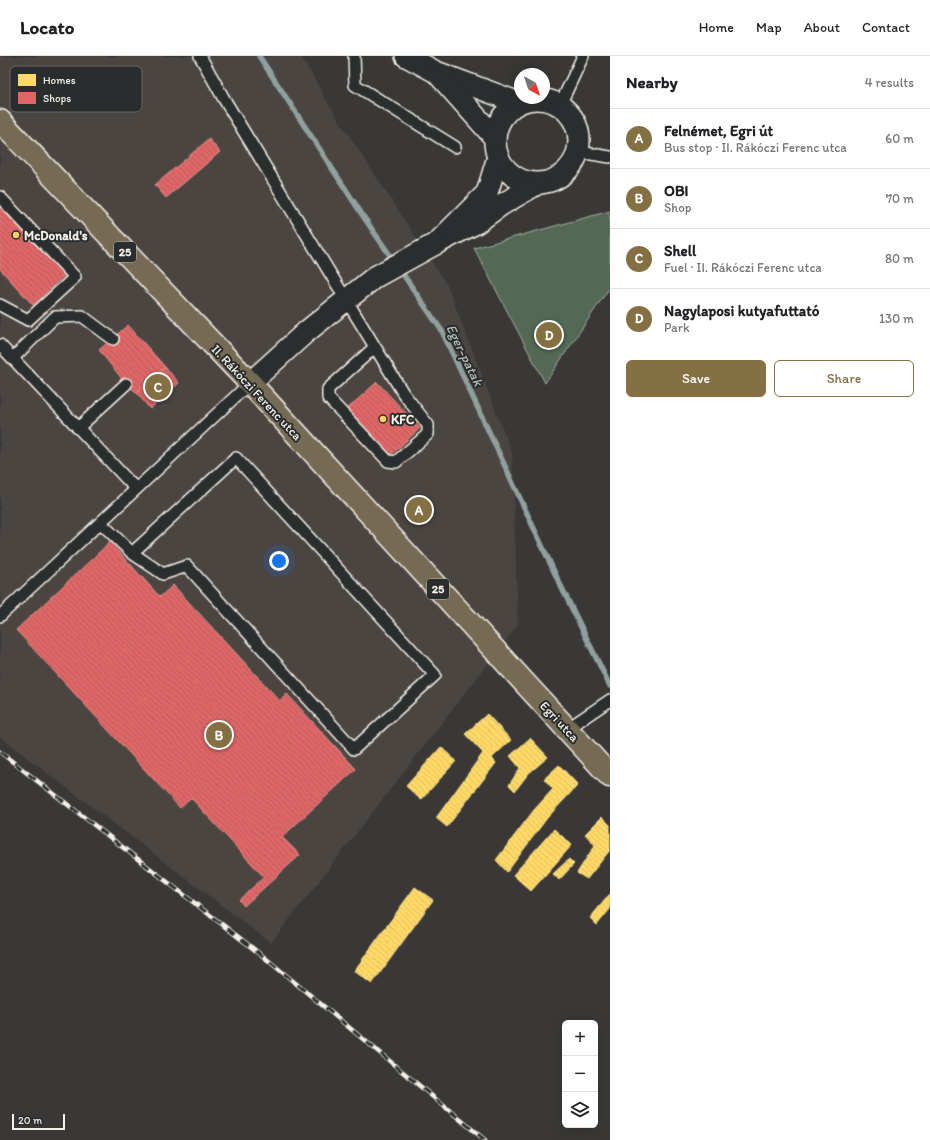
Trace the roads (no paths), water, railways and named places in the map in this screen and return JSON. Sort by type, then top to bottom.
[{"type":"main road","name":"II. Rákóczi Ferenc utca","points":[[0,121],[250,383],[509,667]]},
{"type":"main road","name":"Egri utca","points":[[509,667],[610,776]]},
{"type":"street","points":[[406,56],[436,72],[514,101]]},
{"type":"street","points":[[436,72],[496,147],[502,166],[517,179],[537,184]]},
{"type":"street","points":[[250,383],[273,361],[346,298],[375,276],[408,257],[476,223],[501,205],[537,184],[559,178],[571,167],[579,152],[580,138],[577,125],[570,113],[560,105],[550,100]]},
{"type":"street","points":[[437,243],[487,193],[502,117],[518,104]]},
{"type":"lane","points":[[200,56],[229,116],[346,298],[403,393],[428,425],[428,434],[396,462],[388,461],[328,398],[328,390],[375,347]]},
{"type":"lane","points":[[354,56],[355,85],[455,147]]},
{"type":"lane","points":[[560,105],[583,56]]},
{"type":"lane","points":[[579,152],[610,157]]},
{"type":"lane","points":[[0,197],[75,277],[28,320],[0,305]]},
{"type":"lane","points":[[13,358],[55,317],[82,316],[113,339]]},
{"type":"lane","points":[[0,345],[136,489]]},
{"type":"lane","points":[[0,616],[250,383]]},
{"type":"lane","points":[[78,428],[126,384]]},
{"type":"lane","points":[[101,523],[132,553],[163,574],[187,566],[354,749],[435,675],[236,458],[132,553]]},
{"type":"lane","points":[[567,729],[593,710],[610,700]]},
{"type":"waterway","name":"Eger-patak","points":[[259,56],[365,219],[442,331],[558,580],[610,686]]},
{"type":"railway","points":[[0,752],[264,957],[485,1140]]},
{"type":"place","name":"McDonald's","points":[[16,235]]},
{"type":"place","name":"Nagylaposi kutyafuttató","points":[[549,335]]},
{"type":"place","name":"Shell","points":[[158,387]]},
{"type":"place","name":"KFC","points":[[383,419]]},
{"type":"place","name":"Felnémet, Egri út","points":[[419,510]]},
{"type":"place","name":"OBI","points":[[219,735]]}]
